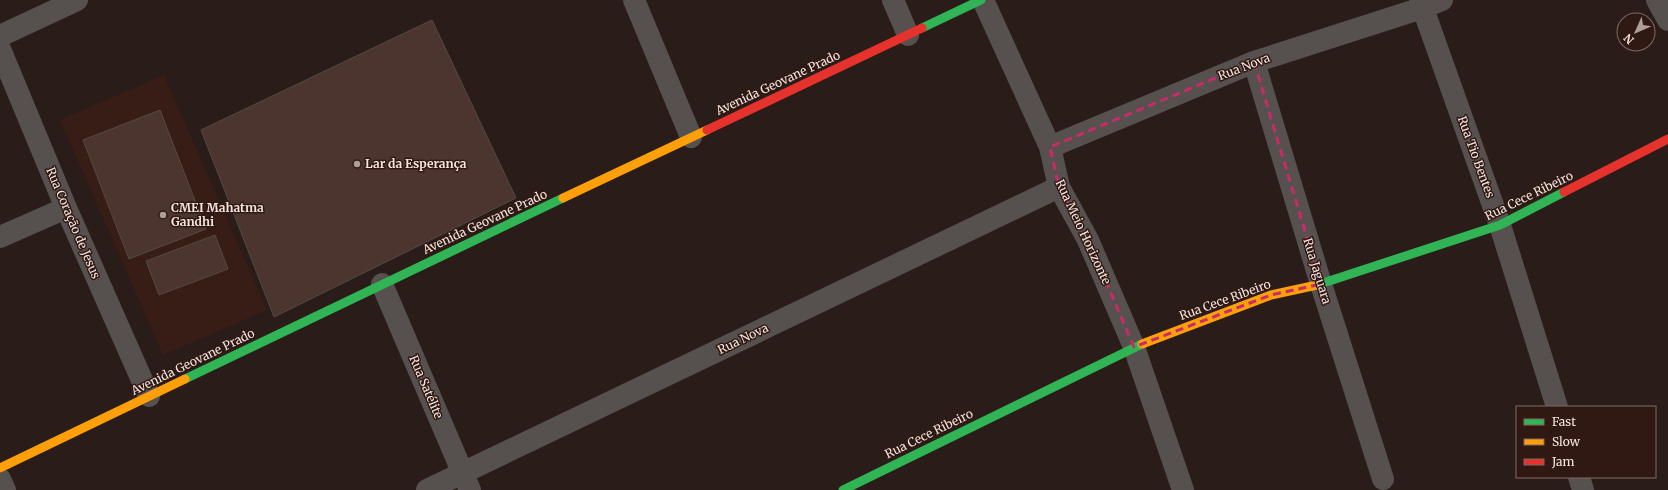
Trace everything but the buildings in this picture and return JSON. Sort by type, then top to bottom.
[{"type":"street","points":[[0,36],[77,0]]},
{"type":"street","points":[[634,0],[691,137]]},
{"type":"street","points":[[893,0],[908,35]]},
{"type":"street","name":"Avenida Geovane Prado","points":[[0,468],[382,284],[982,0]]},
{"type":"street","name":"Rua Meio Horizonte","points":[[982,0],[1050,147],[1059,187],[1088,240],[1134,347],[1183,490]]},
{"type":"street","points":[[1656,0],[1668,20]]},
{"type":"street","name":"Rua Nova","points":[[1050,147],[1254,62],[1428,3]]},
{"type":"street","name":"Rua Tio Bentes","points":[[1428,3],[1557,406]]},
{"type":"street","name":"Rua Coração de Jesus","points":[[0,49],[66,208],[148,396]]},
{"type":"street","name":"Rua Jaguara","points":[[1254,62],[1321,284],[1383,479]]},
{"type":"street","name":"Rua Cece Ribeiro","points":[[843,490],[1134,347],[1271,294],[1321,284],[1500,225],[1668,140]]},
{"type":"street","name":"Rua Nova","points":[[427,490],[467,482],[1059,187]]},
{"type":"street","points":[[0,237],[66,208]]},
{"type":"street","name":"Rua Satélite","points":[[382,284],[467,482]]},
{"type":"street","points":[[1579,478],[1583,490]]},
{"type":"street","points":[[0,479],[6,490]]},
{"type":"highlighted area","points":[[1254,62],[1321,284],[1271,295],[1134,347],[1088,240],[1059,187],[1050,147]]},
{"type":"shaded area","name":"CMEI Mahatma Gandhi","points":[[164,75],[267,310],[163,355],[60,120]]},
{"type":"traffic: fast","points":[[922,28],[981,0]]},
{"type":"traffic: fast","points":[[1317,285],[1500,225],[1564,192]]},
{"type":"traffic: fast","points":[[185,379],[563,198]]},
{"type":"traffic: fast","points":[[843,490],[1142,344]]},
{"type":"traffic: slow","points":[[563,198],[707,130]]},
{"type":"traffic: slow","points":[[1142,344],[1271,295],[1317,285]]},
{"type":"traffic: slow","points":[[0,468],[185,379]]},
{"type":"traffic: jam","points":[[707,130],[922,28]]},
{"type":"traffic: jam","points":[[1564,192],[1668,139]]},
{"type":"place","name":"Lar da Esperança","points":[[357,164]]},
{"type":"place","name":"CMEI Mahatma Gandhi","points":[[163,215]]}]
